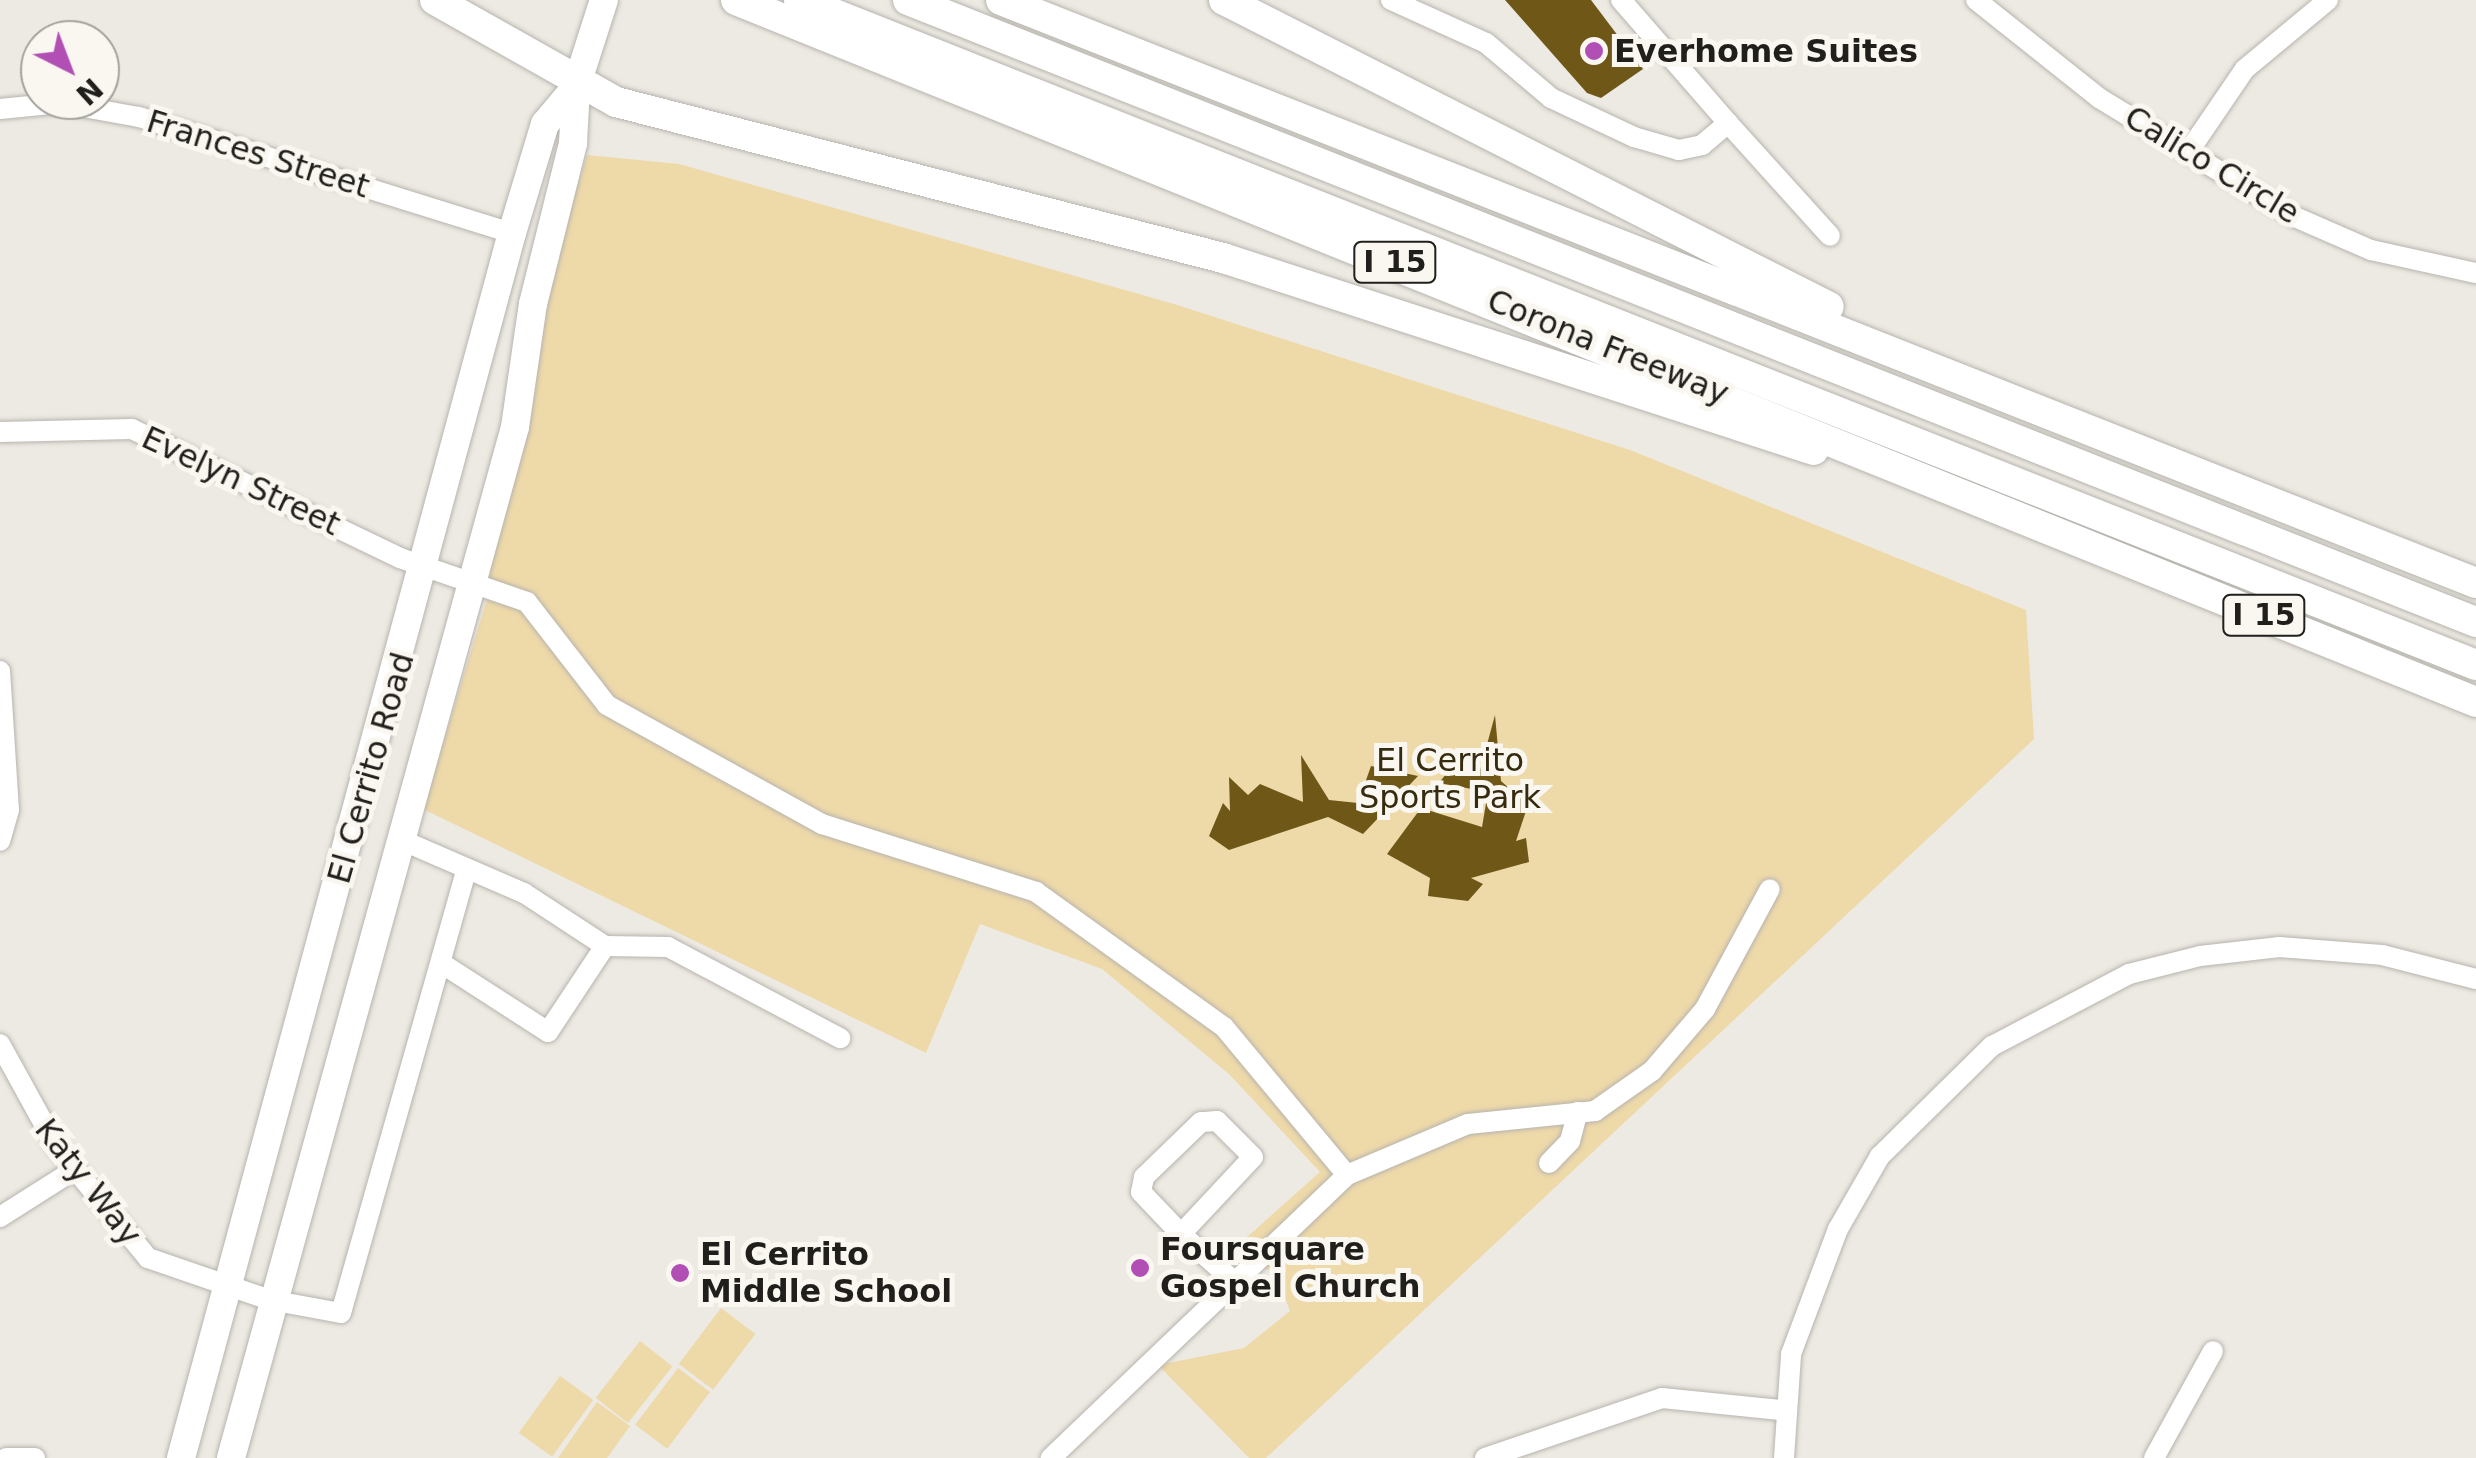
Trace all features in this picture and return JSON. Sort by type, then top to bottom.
[{"type":"highway","points":[[435,0],[576,87],[1222,258],[2052,528]]},
{"type":"highway","name":"Corona Freeway","points":[[736,0],[2476,702]]},
{"type":"highway","points":[[799,0],[918,41],[2476,665]]},
{"type":"highway","points":[[834,0],[918,41]]},
{"type":"highway","points":[[908,0],[2476,622]]},
{"type":"highway","points":[[1001,0],[2476,583]]},
{"type":"highway","points":[[1224,0],[1707,250],[2099,432]]},
{"type":"highway","points":[[1058,22],[1487,227]]},
{"type":"main road","name":"El Cerrito Road","points":[[230,1458],[270,1300],[515,427],[533,304],[573,144],[576,87],[604,0]]},
{"type":"main road","name":"El Cerrito Road","points":[[182,1458],[427,568],[512,233],[545,124],[576,87]]},
{"type":"street","points":[[1391,0],[1486,43],[1551,98],[1634,137],[1678,150],[1728,123]]},
{"type":"street","points":[[1621,0],[1830,236]]},
{"type":"street","name":"Calico Circle","points":[[1976,0],[2099,98],[2370,250],[2476,273]]},
{"type":"street","points":[[2189,151],[2246,69],[2328,0]]},
{"type":"street","name":"Frances Street","points":[[0,110],[61,103],[140,117],[512,233]]},
{"type":"street","name":"Evelyn Street","points":[[0,432],[132,429],[427,568],[473,582],[537,610],[607,705],[822,824],[1036,892],[1102,934],[1235,1038],[1347,1175]]},
{"type":"street","points":[[0,671],[9,810],[0,842]]},
{"type":"street","points":[[399,839],[466,872],[524,893],[605,946],[668,947],[840,1038]]},
{"type":"street","points":[[466,872],[440,963],[548,1032],[605,946]]},
{"type":"street","points":[[1051,1458],[1347,1175],[1468,1124],[1578,1112],[1652,1071],[1694,1022],[1770,889]]},
{"type":"street","points":[[1784,1458],[1780,1410],[1809,1292],[1880,1156],[1992,1046],[2040,1016],[2130,974],[2279,947],[2382,955],[2476,978]]},
{"type":"street","name":"Katy Way","points":[[0,1044],[74,1170],[148,1258],[270,1300],[341,1312],[440,963]]},
{"type":"street","points":[[1549,1162],[1570,1141],[1578,1112]]},
{"type":"street","points":[[1181,1234],[1253,1157],[1217,1121],[1201,1122],[1144,1177],[1140,1192],[1181,1234],[1237,1284]]},
{"type":"street","points":[[0,1217],[74,1170]]},
{"type":"street","points":[[2154,1458],[2213,1350]]},
{"type":"street","points":[[1486,1458],[1662,1398],[1780,1410]]},
{"type":"street","points":[[6,1458],[35,1458]]},
{"type":"green space","name":"El Cerrito Sports Park","points":[[587,155],[679,164],[1174,304],[1630,450],[2026,610],[2034,739],[1266,1458],[1249,1458],[1158,1365],[1244,1348],[1290,1311],[1275,1272],[1227,1255],[1320,1172],[1229,1074],[1102,969],[980,924],[926,1053],[423,809],[488,596],[501,433]]},
{"type":"green space","points":[[721,1308],[755,1334],[713,1390],[679,1364]]},
{"type":"green space","points":[[640,1341],[672,1366],[628,1423],[596,1398]]},
{"type":"green space","points":[[678,1368],[710,1392],[667,1449],[635,1425]]},
{"type":"green space","points":[[560,1376],[593,1400],[552,1457],[519,1433]]},
{"type":"green space","points":[[597,1402],[630,1426],[607,1458],[558,1458]]},
{"type":"building","name":"Everhome Suites","points":[[1505,0],[1591,0],[1643,69],[1601,98],[1587,93]]},
{"type":"building","points":[[1495,715],[1501,781],[1528,805],[1516,841],[1526,838],[1529,862],[1471,878],[1483,884],[1468,901],[1428,896],[1430,878],[1387,854],[1421,808],[1482,827],[1488,792],[1439,783],[1449,770],[1441,763],[1454,752],[1479,774]]},
{"type":"building","points":[[1301,755],[1329,800],[1358,803],[1371,766],[1418,776],[1363,834],[1328,817],[1229,850],[1209,836],[1223,803],[1230,811],[1229,777],[1248,795],[1260,784],[1303,802]]},
{"type":"place","name":"Everhome Suites","points":[[1594,51]]},
{"type":"place","name":"Foursquare Gospel Church","points":[[1140,1268]]},
{"type":"place","name":"El Cerrito Middle School","points":[[680,1273]]}]
